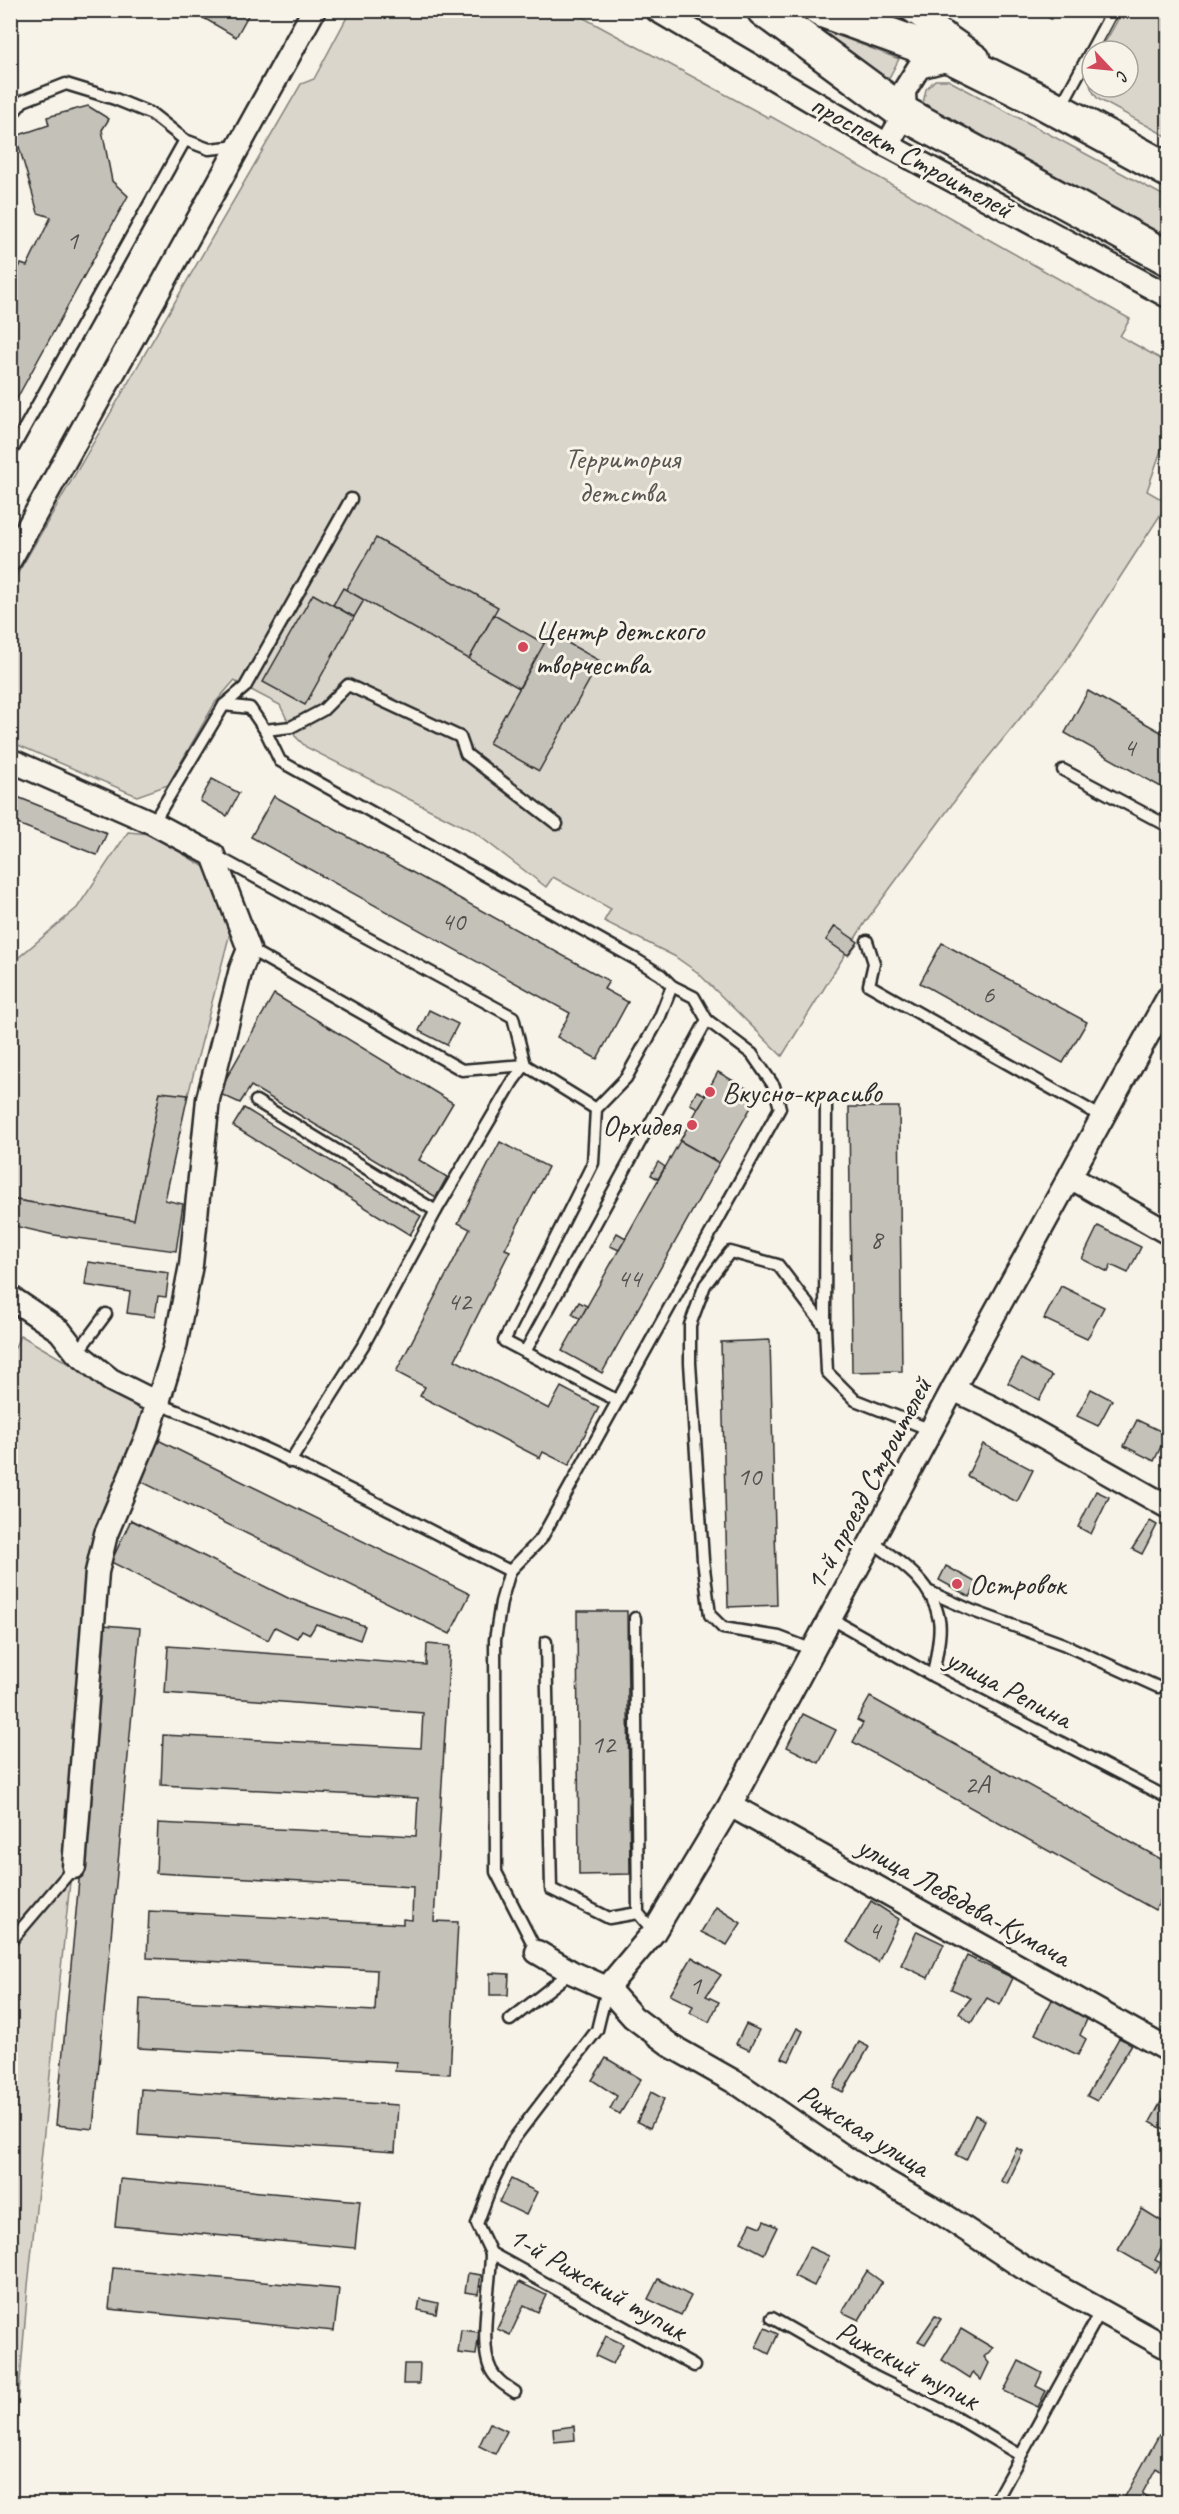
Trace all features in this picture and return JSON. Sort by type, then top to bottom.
[{"type":"main road","name":"проспект Строителей","points":[[764,10],[905,114],[1168,258]]},
{"type":"main road","points":[[821,10],[954,58],[1050,106],[1168,170]]},
{"type":"street","points":[[10,560],[314,10]]},
{"type":"street","name":"проспект Строителей","points":[[657,10],[887,145],[1168,296]]},
{"type":"street","points":[[910,10],[1050,106]]},
{"type":"street","points":[[887,145],[905,114],[904,91],[919,66],[954,58]]},
{"type":"street","points":[[10,760],[153,824],[213,855],[249,949],[241,969],[208,1099],[191,1265],[175,1347],[159,1404],[106,1534],[97,1572],[74,1867]]},
{"type":"street","name":"1-й проезд Строителей","points":[[607,1988],[654,1932],[730,1805],[953,1389],[1168,998]]},
{"type":"street","points":[[1070,1178],[1168,1233]]},
{"type":"street","points":[[10,1297],[60,1331],[77,1353],[111,1380],[159,1404]]},
{"type":"street","points":[[953,1389],[975,1398],[1168,1507]]},
{"type":"street","name":"улица Лебедева-Кумача","points":[[730,1805],[1168,2050]]},
{"type":"street","name":"Рижская улица","points":[[537,1952],[570,1972],[607,1988],[633,2017],[673,2047],[740,2085],[852,2162],[944,2215],[1024,2268],[1168,2348]]},
{"type":"lane","points":[[1050,106],[1113,10]]},
{"type":"lane","points":[[10,117],[23,100],[66,84],[115,99],[152,114],[185,140],[209,149],[239,146]]},
{"type":"lane","points":[[10,454],[185,140]]},
{"type":"lane","points":[[153,824],[224,705],[245,687],[351,499]]},
{"type":"lane","points":[[265,730],[291,728],[323,710],[348,685],[460,737],[466,754],[557,824]]},
{"type":"lane","points":[[224,705],[250,708],[265,730],[280,760],[637,960],[661,975],[672,986],[694,997],[707,1020],[752,1054],[774,1086],[780,1108],[541,1539],[510,1571],[501,1602],[495,1640],[496,1872],[537,1952]]},
{"type":"lane","points":[[1063,770],[1168,826]]},
{"type":"lane","points":[[213,855],[513,1017],[525,1065]]},
{"type":"lane","points":[[867,941],[874,963],[869,985],[1102,1117]]},
{"type":"lane","points":[[249,949],[462,1070],[525,1065],[596,1109]]},
{"type":"lane","points":[[618,1401],[504,1341],[593,1163],[596,1109],[626,1078],[659,1018],[672,986]]},
{"type":"lane","points":[[525,1352],[707,1020]]},
{"type":"lane","points":[[290,1462],[364,1344],[436,1211],[513,1081],[525,1065]]},
{"type":"lane","points":[[256,1101],[436,1211]]},
{"type":"lane","points":[[826,1101],[825,1327],[827,1372],[855,1400],[931,1430]]},
{"type":"lane","points":[[813,1650],[779,1637],[723,1628],[710,1615],[690,1364],[690,1325],[705,1286],[730,1252],[778,1265],[825,1327]]},
{"type":"lane","points":[[77,1353],[106,1314]]},
{"type":"lane","points":[[159,1404],[198,1419],[290,1462],[510,1571]]},
{"type":"lane","points":[[871,1541],[910,1569],[930,1592],[940,1621],[933,1676]]},
{"type":"lane","points":[[930,1592],[973,1611],[1063,1644],[1158,1687]]},
{"type":"lane","points":[[635,1618],[638,1913],[654,1932]]},
{"type":"lane","name":"улица Репина","points":[[830,1618],[933,1676],[1168,1798]]},
{"type":"lane","points":[[546,1642],[551,1889],[609,1918],[638,1913]]},
{"type":"lane","points":[[10,1942],[74,1867]]},
{"type":"lane","points":[[510,2020],[570,1972]]},
{"type":"lane","name":"1-й Рижский тупик","points":[[607,1988],[597,2030],[513,2140],[493,2181],[477,2224],[491,2253],[694,2366]]},
{"type":"lane","points":[[491,2253],[486,2330],[487,2354],[491,2370],[502,2384],[515,2392]]},
{"type":"lane","points":[[994,2504],[1100,2312]]},
{"type":"lane","name":"Рижский тупик","points":[[772,2318],[875,2377],[956,2417],[1020,2455]]},
{"type":"green space","name":"Территория детства","points":[[346,11],[571,11],[769,118],[770,116],[1130,319],[1120,336],[1168,363],[1168,430],[1147,491],[1168,503],[1064,664],[973,776],[866,921],[782,1056],[697,972],[674,956],[604,921],[611,909],[553,877],[546,887],[474,832],[306,747],[295,736],[280,705],[234,681],[215,703],[168,785],[137,796],[11,742],[11,585],[301,84],[314,79],[347,17]]},
{"type":"green space","points":[[1123,11],[1168,11],[1168,137],[1098,99],[1140,99],[1140,39],[1107,39]]},
{"type":"green space","points":[[808,24],[899,59],[883,89]]},
{"type":"green space","points":[[935,80],[948,80],[1168,198],[1168,243],[931,114],[923,103],[926,89]]},
{"type":"green space","points":[[128,832],[150,834],[208,869],[232,925],[188,1095],[160,1093],[134,1220],[11,1199],[10,1005],[18,958],[77,908]]},
{"type":"green space","points":[[20,1335],[161,1417],[103,1565],[28,2286],[11,2488],[10,1347],[15,1348]]},
{"type":"building","points":[[190,10],[251,10],[236,37]]},
{"type":"building","points":[[1035,10],[1056,10],[1051,19]]},
{"type":"building","points":[[88,106],[109,119],[102,130],[112,181],[128,196],[10,411],[10,274],[16,272],[21,264],[27,266],[51,217],[38,213],[16,136],[49,125],[47,117]]},
{"type":"building","points":[[376,538],[498,607],[469,659],[346,590]]},
{"type":"building","points":[[343,588],[364,600],[354,617],[333,605]]},
{"type":"building","points":[[313,594],[354,617],[305,705],[263,682]]},
{"type":"building","points":[[494,615],[545,644],[519,688],[469,659]]},
{"type":"building","points":[[550,633],[600,661],[539,771],[489,743]]},
{"type":"building","points":[[1088,691],[1168,736],[1168,791],[1065,733]]},
{"type":"building","points":[[212,779],[239,793],[227,816],[200,801]]},
{"type":"building","points":[[10,794],[107,833],[97,855],[10,821]]},
{"type":"building","points":[[274,796],[609,981],[604,989],[628,1002],[597,1059],[557,1037],[570,1013],[251,837]]},
{"type":"building","points":[[835,926],[858,942],[848,955],[826,940]]},
{"type":"building","points":[[942,943],[1087,1022],[1063,1063],[920,983]]},
{"type":"building","points":[[274,994],[453,1103],[419,1160],[447,1177],[436,1197],[251,1086],[240,1103],[218,1093]]},
{"type":"building","points":[[429,1010],[458,1024],[447,1045],[419,1031]]},
{"type":"building","points":[[718,1072],[758,1095],[719,1163],[680,1141]]},
{"type":"building","points":[[697,1091],[706,1095],[698,1108],[690,1104]]},
{"type":"building","points":[[160,1092],[188,1095],[165,1200],[183,1204],[176,1251],[54,1235],[10,1225],[10,1199],[134,1220]]},
{"type":"building","points":[[849,1107],[899,1107],[902,1371],[852,1372]]},
{"type":"building","points":[[244,1108],[421,1216],[410,1235],[233,1126]]},
{"type":"building","points":[[680,1141],[719,1163],[602,1373],[562,1351]]},
{"type":"building","points":[[500,1142],[548,1167],[505,1249],[510,1251],[455,1360],[549,1409],[561,1387],[599,1407],[569,1465],[543,1452],[540,1458],[420,1396],[425,1387],[396,1372],[470,1229],[458,1223]]},
{"type":"building","points":[[658,1162],[665,1167],[658,1179],[651,1175]]},
{"type":"building","points":[[1098,1226],[1141,1247],[1128,1273],[1111,1265],[1108,1272],[1082,1259]]},
{"type":"building","points":[[617,1233],[626,1238],[619,1250],[610,1246]]},
{"type":"building","points":[[88,1262],[169,1273],[166,1297],[158,1296],[155,1317],[127,1313],[130,1292],[85,1285]]},
{"type":"building","points":[[1061,1286],[1104,1307],[1087,1339],[1044,1319]]},
{"type":"building","points":[[579,1302],[587,1306],[580,1319],[572,1314]]},
{"type":"building","points":[[770,1340],[777,1605],[728,1607],[721,1342]]},
{"type":"building","points":[[1021,1359],[1052,1376],[1039,1400],[1008,1383]]},
{"type":"building","points":[[1091,1389],[1112,1400],[1098,1426],[1077,1416]]},
{"type":"building","points":[[1137,1420],[1167,1434],[1154,1461],[1124,1446]]},
{"type":"building","points":[[152,1437],[470,1594],[450,1634],[132,1477]]},
{"type":"building","points":[[983,1444],[1033,1470],[1017,1502],[967,1476]]},
{"type":"building","points":[[1096,1491],[1109,1497],[1091,1534],[1078,1527]]},
{"type":"building","points":[[131,1520],[288,1598],[365,1626],[360,1640],[316,1624],[310,1634],[302,1630],[297,1638],[275,1627],[268,1640],[111,1562]]},
{"type":"building","points":[[1150,1521],[1157,1525],[1142,1554],[1132,1549]]},
{"type":"building","points":[[946,1566],[977,1583],[970,1597],[939,1580]]},
{"type":"building","points":[[577,1611],[627,1611],[630,1874],[579,1875]]},
{"type":"building","points":[[103,1625],[140,1628],[93,2129],[56,2125]]},
{"type":"building","points":[[427,1644],[450,1646],[434,1921],[458,1922],[450,2074],[395,2071],[396,2062],[138,2048],[140,1999],[375,2011],[377,1970],[147,1958],[149,1911],[403,1924],[403,1919],[412,1920],[413,1887],[156,1873],[158,1823],[416,1836],[418,1798],[161,1785],[163,1735],[421,1748],[423,1713],[165,1693],[168,1646],[426,1665]]},
{"type":"building","points":[[870,1697],[1168,1863],[1168,1886],[1155,1910],[853,1742],[863,1723],[857,1720]]},
{"type":"building","points":[[803,1714],[836,1730],[819,1763],[787,1747]]},
{"type":"building","points":[[871,1901],[899,1919],[878,1962],[847,1942]]},
{"type":"building","points":[[716,1907],[741,1923],[727,1945],[701,1932]]},
{"type":"building","points":[[917,1931],[944,1944],[928,1978],[901,1965]]},
{"type":"building","points":[[967,1956],[1013,1978],[1000,2005],[987,1998],[971,2023],[959,2013],[971,1998],[951,1989]]},
{"type":"building","points":[[692,1957],[721,1975],[706,1996],[719,2002],[709,2022],[690,2013],[693,2006],[670,1995]]},
{"type":"building","points":[[490,1973],[509,1974],[508,1995],[490,1995]]},
{"type":"building","points":[[1053,1998],[1089,2015],[1080,2035],[1086,2039],[1078,2055],[1035,2034]]},
{"type":"building","points":[[746,2024],[759,2030],[749,2050],[736,2044]]},
{"type":"building","points":[[797,2028],[803,2031],[789,2061],[782,2058]]},
{"type":"building","points":[[1119,2038],[1132,2044],[1097,2101],[1087,2096]]},
{"type":"building","points":[[859,2042],[869,2047],[843,2092],[833,2087]]},
{"type":"building","points":[[606,2058],[641,2079],[620,2114],[610,2109],[617,2096],[592,2080]]},
{"type":"building","points":[[141,2089],[398,2105],[395,2152],[138,2135]]},
{"type":"building","points":[[1168,2089],[1168,2132],[1150,2122]]},
{"type":"building","points":[[651,2092],[664,2099],[650,2128],[637,2122]]},
{"type":"building","points":[[975,2115],[985,2120],[966,2160],[956,2155]]},
{"type":"building","points":[[1017,2148],[1023,2151],[1007,2184],[1001,2181]]},
{"type":"building","points":[[120,2179],[360,2201],[355,2248],[115,2226]]},
{"type":"building","points":[[511,2179],[537,2192],[526,2215],[499,2202]]},
{"type":"building","points":[[1142,2209],[1168,2225],[1168,2236],[1155,2260],[1161,2263],[1156,2272],[1118,2250]]},
{"type":"building","points":[[764,2221],[777,2227],[764,2254],[741,2242],[751,2223],[761,2227]]},
{"type":"building","points":[[809,2247],[829,2256],[814,2286],[794,2276]]},
{"type":"building","points":[[113,2268],[339,2289],[334,2331],[109,2309]]},
{"type":"building","points":[[867,2271],[882,2282],[859,2320],[842,2312]]},
{"type":"building","points":[[468,2273],[481,2275],[478,2294],[465,2292]]},
{"type":"building","points":[[658,2279],[691,2296],[681,2315],[648,2299]]},
{"type":"building","points":[[519,2282],[546,2295],[538,2312],[524,2305],[510,2335],[497,2329]]},
{"type":"building","points":[[420,2299],[438,2303],[436,2314],[418,2310]]},
{"type":"building","points":[[935,2316],[941,2319],[925,2344],[918,2341]]},
{"type":"building","points":[[765,2328],[778,2334],[769,2354],[756,2347]]},
{"type":"building","points":[[961,2329],[993,2348],[984,2357],[989,2363],[981,2380],[973,2372],[970,2378],[942,2360]]},
{"type":"building","points":[[461,2330],[479,2332],[476,2355],[458,2353]]},
{"type":"building","points":[[606,2336],[623,2344],[613,2364],[596,2356]]},
{"type":"building","points":[[1019,2361],[1042,2373],[1036,2386],[1046,2391],[1038,2407],[1004,2391]]},
{"type":"building","points":[[404,2364],[420,2364],[419,2384],[403,2384]]},
{"type":"building","points":[[490,2423],[507,2431],[495,2454],[479,2446]]},
{"type":"building","points":[[574,2426],[575,2440],[554,2442],[553,2429]]},
{"type":"building","points":[[1159,2435],[1168,2440],[1168,2472],[1167,2475],[1156,2468],[1142,2494],[1156,2502],[1121,2504]]},
{"type":"place","name":"Центр детского творчества","points":[[523,647]]},
{"type":"place","name":"Вкусно-красиво","points":[[710,1092]]},
{"type":"place","name":"Орхидея","points":[[692,1125]]},
{"type":"place","name":"Островок","points":[[957,1584]]}]
